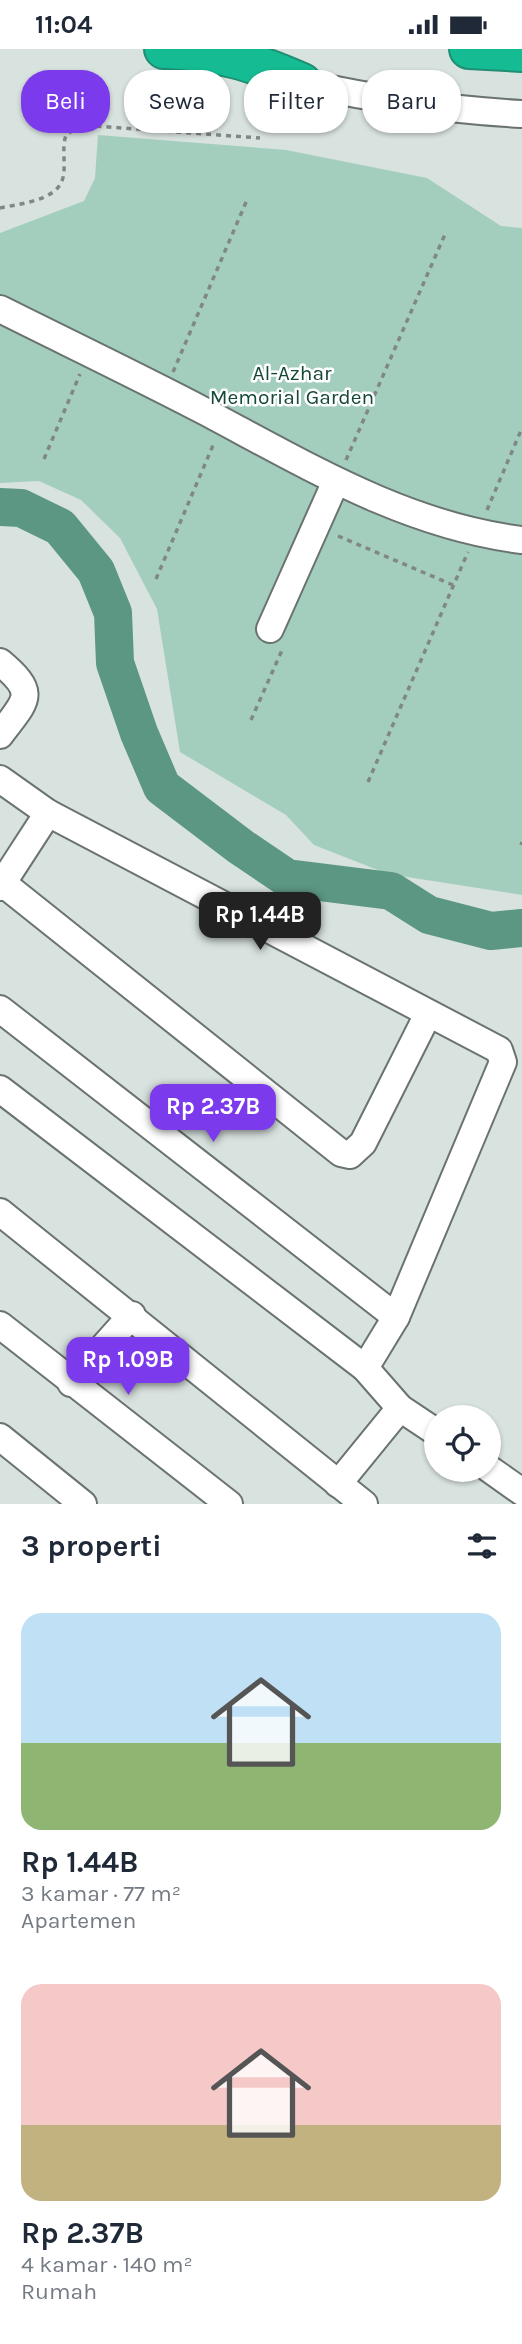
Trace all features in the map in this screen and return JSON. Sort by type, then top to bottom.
[{"type":"highway","points":[[164,49],[214,52],[272,70]]},
{"type":"highway","points":[[469,49],[522,52]]},
{"type":"street","points":[[348,93],[466,111],[522,114]]},
{"type":"street","points":[[0,309],[165,390],[336,481],[417,517],[476,534],[522,540]]},
{"type":"street","points":[[277,637],[336,481]]},
{"type":"street","points":[[0,662],[21,681],[25,690],[24,701],[0,735]]},
{"type":"street","points":[[0,779],[48,813],[428,1014],[485,1040],[499,1050],[503,1062],[396,1317],[365,1368]]},
{"type":"street","points":[[48,813],[1,884],[341,1153],[350,1155],[363,1143],[428,1014]]},
{"type":"street","points":[[0,1009],[396,1317]]},
{"type":"street","points":[[0,1089],[365,1368],[401,1408],[424,1424]]},
{"type":"street","points":[[0,1212],[132,1315],[364,1504]]},
{"type":"street","points":[[71,1383],[132,1315]]},
{"type":"street","points":[[0,1325],[229,1504]]},
{"type":"street","points":[[338,1484],[401,1408]]},
{"type":"street","points":[[0,1437],[83,1504]]},
{"type":"street","points":[[501,1477],[522,1492]]},
{"type":"path","points":[[0,208],[49,194],[56,188],[62,181],[66,135],[81,125],[260,138]]},
{"type":"path","points":[[165,390],[247,200]]},
{"type":"path","points":[[336,481],[446,232]]},
{"type":"path","points":[[44,459],[89,353]]},
{"type":"path","points":[[156,579],[223,421]]},
{"type":"path","points":[[368,782],[522,428]]},
{"type":"path","points":[[333,534],[454,585]]},
{"type":"path","points":[[251,720],[277,637]]},
{"type":"green space","name":"Al-Azhar Memorial Garden","points":[[98,135],[286,150],[427,178],[501,226],[522,228],[522,895],[388,874],[314,845],[286,815],[180,752],[157,609],[120,538],[81,500],[39,481],[0,483],[0,233],[84,201],[95,178]]},
{"type":"waterway","points":[[0,507],[21,508],[60,527],[96,571],[113,613],[115,663],[139,733],[162,787],[287,878],[391,891],[429,915],[491,931],[522,928]]}]
